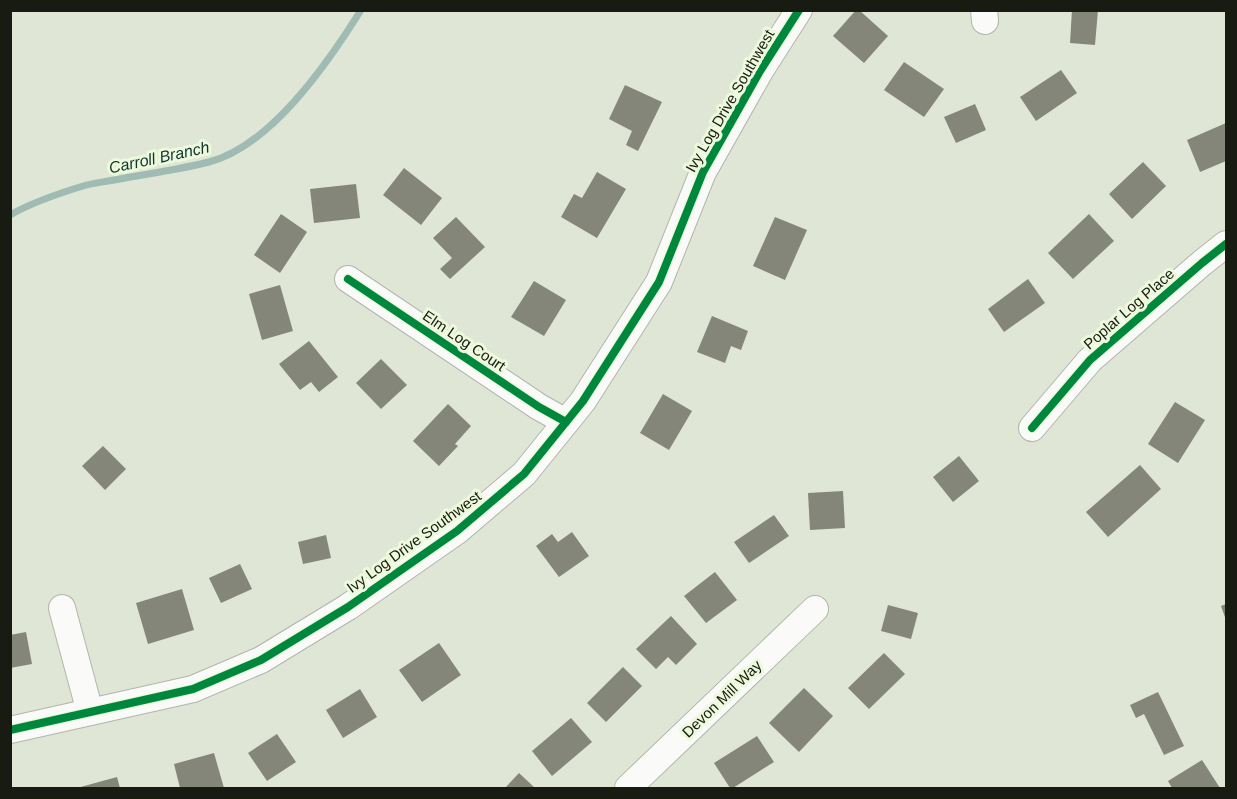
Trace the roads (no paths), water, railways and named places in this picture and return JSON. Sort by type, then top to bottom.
[{"type":"street","name":"Ivy Log Drive Southwest","points":[[10,730],[193,689],[261,660],[348,607],[457,531],[524,474],[583,400],[659,282],[703,172],[760,71],[799,10]]},
{"type":"street","name":"Poplar Log Place","points":[[1032,428],[1090,360],[1202,262],[1227,244]]},
{"type":"street","name":"Elm Log Court","points":[[348,279],[539,407],[566,422]]},
{"type":"street","points":[[62,608],[90,712]]},
{"type":"street","name":"Devon Mill Way","points":[[628,789],[815,609]]},
{"type":"waterway","name":"Carroll Branch","points":[[10,215],[27,206],[83,186],[197,165],[232,153],[276,121],[296,100],[332,54],[361,10]]}]
